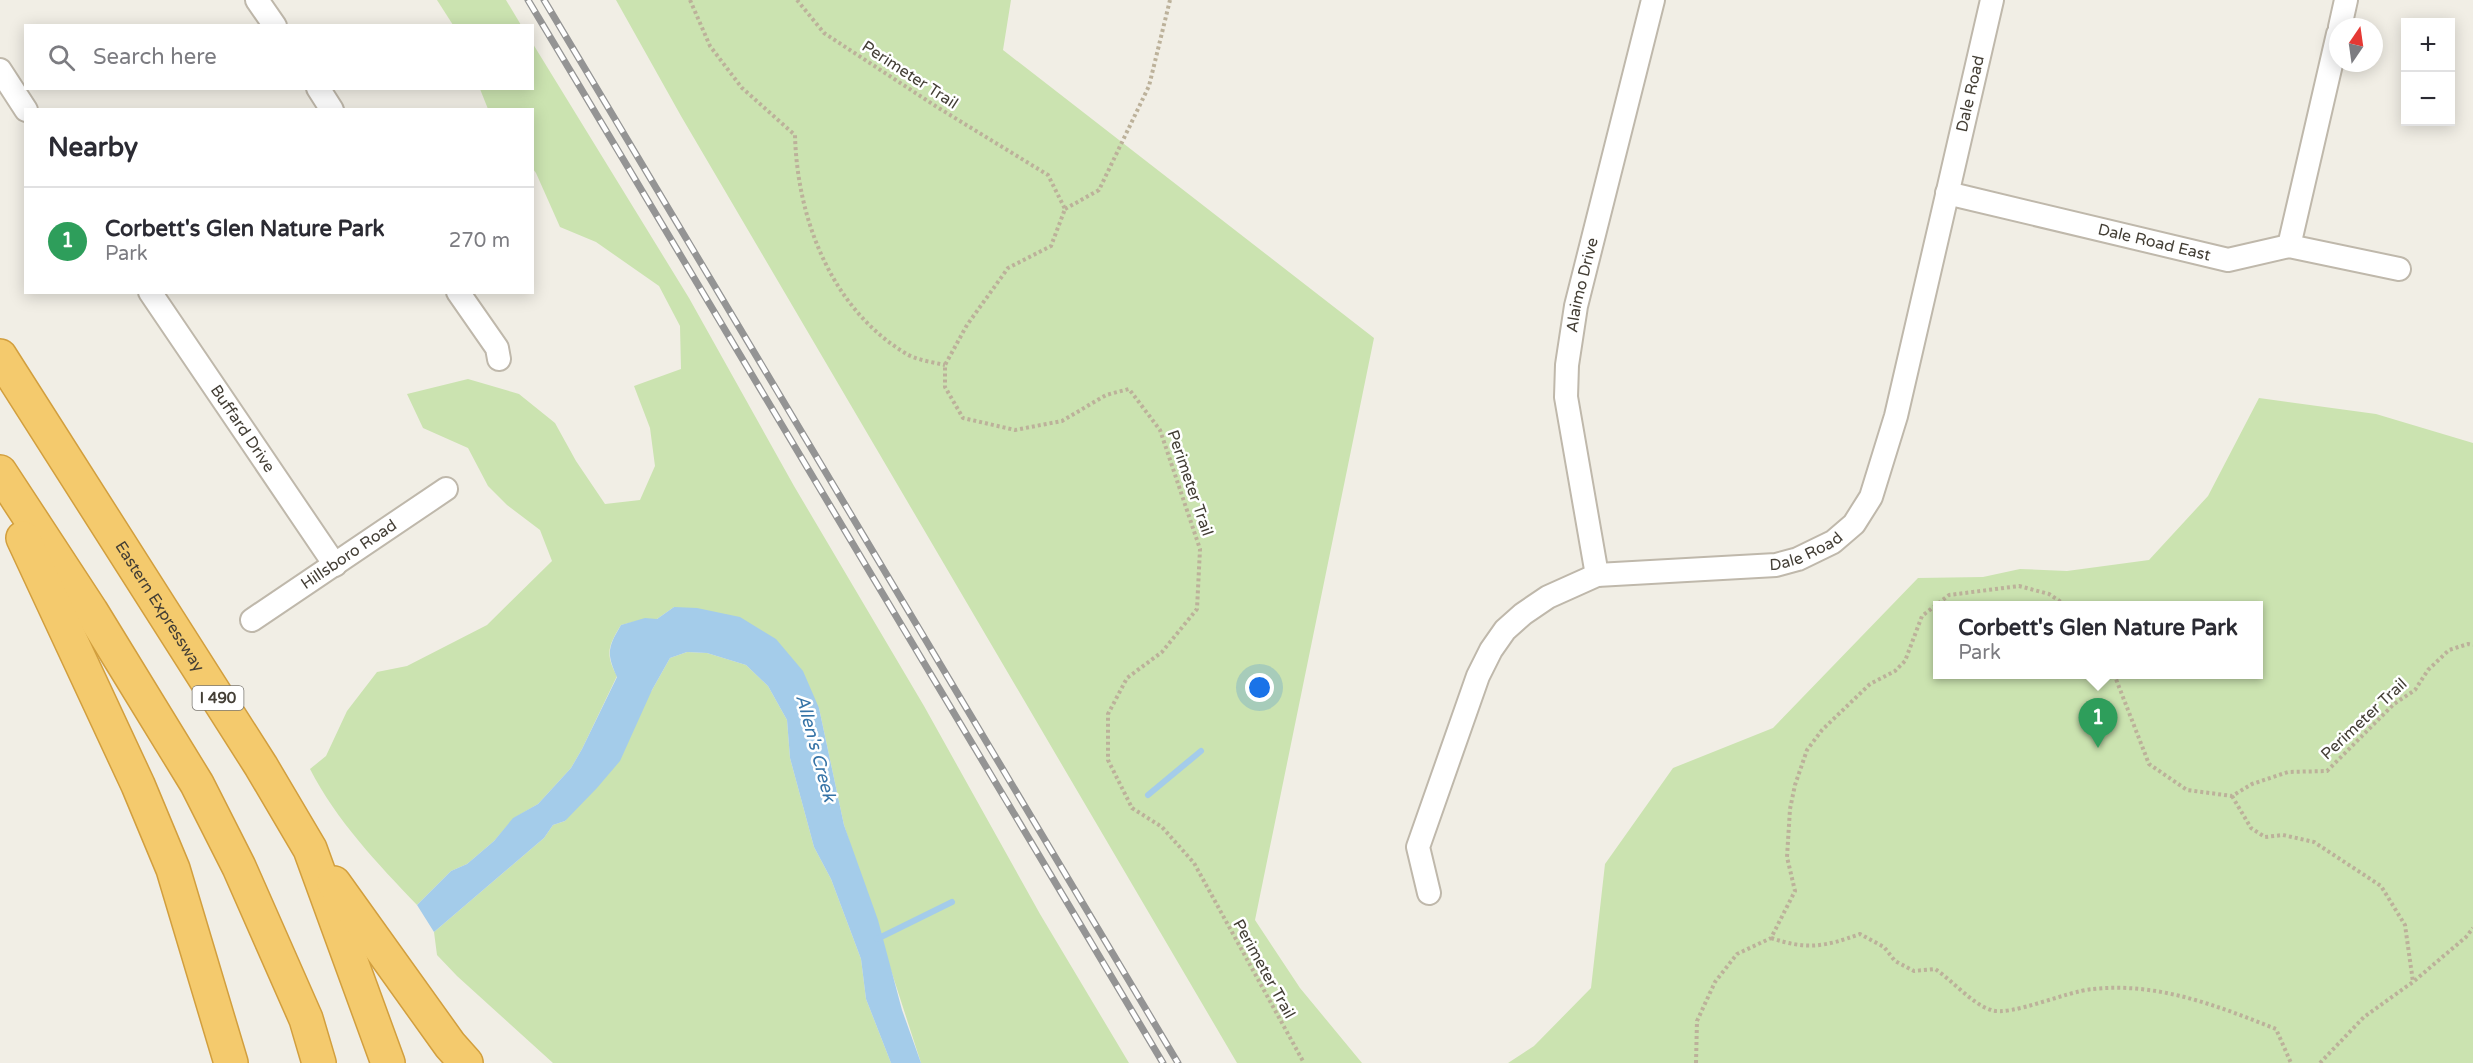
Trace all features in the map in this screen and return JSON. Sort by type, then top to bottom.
[{"type":"highway","name":"Eastern Expressway","points":[[0,356],[256,758],[310,849],[388,1063]]},
{"type":"highway","points":[[0,472],[91,611],[197,784],[244,878],[306,1019],[319,1063]]},
{"type":"highway","points":[[0,488],[138,785],[172,869],[231,1063]]},
{"type":"highway","points":[[310,849],[466,1063]]},
{"type":"street","points":[[257,0],[274,24]]},
{"type":"street","name":"Alaimo Drive","points":[[1597,575],[1566,397],[1567,364],[1576,306],[1653,0]]},
{"type":"street","name":"Dale Road","points":[[1429,893],[1418,847],[1478,676],[1491,650],[1505,630],[1523,614],[1548,597],[1597,575],[1776,565],[1818,551],[1854,525],[1871,497],[1896,416],[1992,0]]},
{"type":"street","points":[[2342,18],[2346,0]]},
{"type":"street","points":[[0,70],[25,108]]},
{"type":"street","points":[[2289,246],[2329,72]]},
{"type":"street","points":[[319,90],[331,108]]},
{"type":"street","name":"Dale Road East","points":[[1947,193],[2228,260],[2289,246],[2399,269]]},
{"type":"street","name":"Buffard Drive","points":[[151,294],[335,565]]},
{"type":"street","points":[[459,294],[497,348],[499,359]]},
{"type":"street","name":"Hillsboro Road","points":[[252,620],[446,489]]},
{"type":"path","points":[[690,0],[710,46],[736,79],[795,135],[796,164],[803,206],[818,250],[844,293],[873,329],[907,354],[945,365],[967,325],[1008,268],[1051,246],[1065,209],[1099,190],[1149,86],[1170,0]]},
{"type":"path","name":"Perimeter Trail","points":[[797,0],[824,33],[929,102],[1048,175],[1065,209]]},
{"type":"path","name":"Perimeter Trail","points":[[945,365],[945,387],[963,418],[1015,430],[1062,421],[1106,395],[1129,389],[1160,430],[1200,549],[1197,609],[1162,652],[1127,678],[1107,714],[1108,760],[1132,808],[1162,827],[1194,863],[1304,1063]]},
{"type":"path","points":[[1941,601],[1949,595],[2019,586],[2049,594],[2060,601]]},
{"type":"path","points":[[1696,1063],[1697,1021],[1715,982],[1737,954],[1771,938],[1795,891],[1787,857],[1790,809],[1795,785],[1807,750],[1822,730],[1870,684],[1895,671],[1905,661],[1922,616],[1933,607]]},
{"type":"path","name":"Perimeter Trail","points":[[2232,796],[2252,784],[2288,772],[2327,771],[2394,704],[2415,690],[2428,670],[2449,650],[2468,644],[2473,645]]},
{"type":"path","points":[[2116,679],[2149,764],[2187,790],[2232,796],[2251,828],[2265,837],[2283,835],[2314,842],[2381,886],[2405,925],[2413,982]]},
{"type":"path","points":[[2320,1063],[2364,1017],[2413,982],[2466,937],[2473,928]]},
{"type":"path","points":[[1771,938],[1796,946],[1831,945],[1860,934],[1884,946],[1895,961],[1914,971],[1935,969],[1991,1010],[2010,1012],[2040,1001],[2094,988],[2157,991],[2198,999],[2276,1029],[2291,1063]]},
{"type":"green space","points":[[437,0],[506,0],[520,24],[452,24]]},
{"type":"green space","points":[[616,0],[1011,0],[1003,50],[1374,338],[1255,920],[1300,988],[1362,1063],[1237,1063],[681,116]]},
{"type":"green space","points":[[534,46],[689,298],[794,486],[924,706],[1040,914],[1129,1063],[921,1063],[844,825],[819,708],[674,607],[657,619],[645,619],[621,625],[610,650],[611,662],[617,676],[571,768],[538,804],[514,818],[494,841],[467,864],[451,871],[417,905],[387,874],[332,806],[310,769],[326,756],[347,711],[377,672],[407,666],[487,625],[552,561],[540,530],[507,505],[488,486],[468,448],[423,428],[407,394],[468,379],[519,394],[555,423],[576,461],[605,504],[640,500],[655,466],[650,428],[634,386],[681,369],[680,326],[659,286],[596,242],[560,227],[534,170],[534,108],[488,108],[480,90],[534,90]]},
{"type":"green space","points":[[2259,398],[2376,414],[2473,443],[2473,1063],[1508,1063],[1534,1046],[1591,988],[1605,864],[1673,768],[1773,728],[1918,578],[1983,577],[2020,569],[2067,571],[2149,560],[2208,496]]},
{"type":"green space","points":[[687,652],[707,653],[746,665],[768,686],[787,720],[790,758],[814,847],[831,879],[861,959],[866,999],[891,1063],[553,1063],[437,955],[434,932],[544,838],[553,825],[565,821],[652,690],[670,658]]},
{"type":"water","name":"Allen's Creek","points":[[674,607],[697,608],[740,617],[776,639],[803,671],[819,708],[844,825],[878,920],[902,1010],[921,1063],[891,1063],[866,999],[861,959],[831,879],[814,847],[790,758],[787,720],[768,686],[746,665],[707,653],[687,652],[670,658],[652,690],[620,761],[565,821],[553,825],[544,838],[434,932],[417,905],[451,871],[467,864],[494,841],[513,818],[538,804],[571,768],[617,677],[611,662],[610,650],[621,625],[645,618],[657,619]]},
{"type":"waterway","points":[[1148,795],[1201,751]]},
{"type":"waterway","points":[[877,939],[952,902]]},
{"type":"railway","points":[[528,0],[1163,1063]]},
{"type":"railway","points":[[544,0],[1178,1063]]},
{"type":"place","name":"Corbett's Glen Nature Park","points":[[2098,748]]}]
